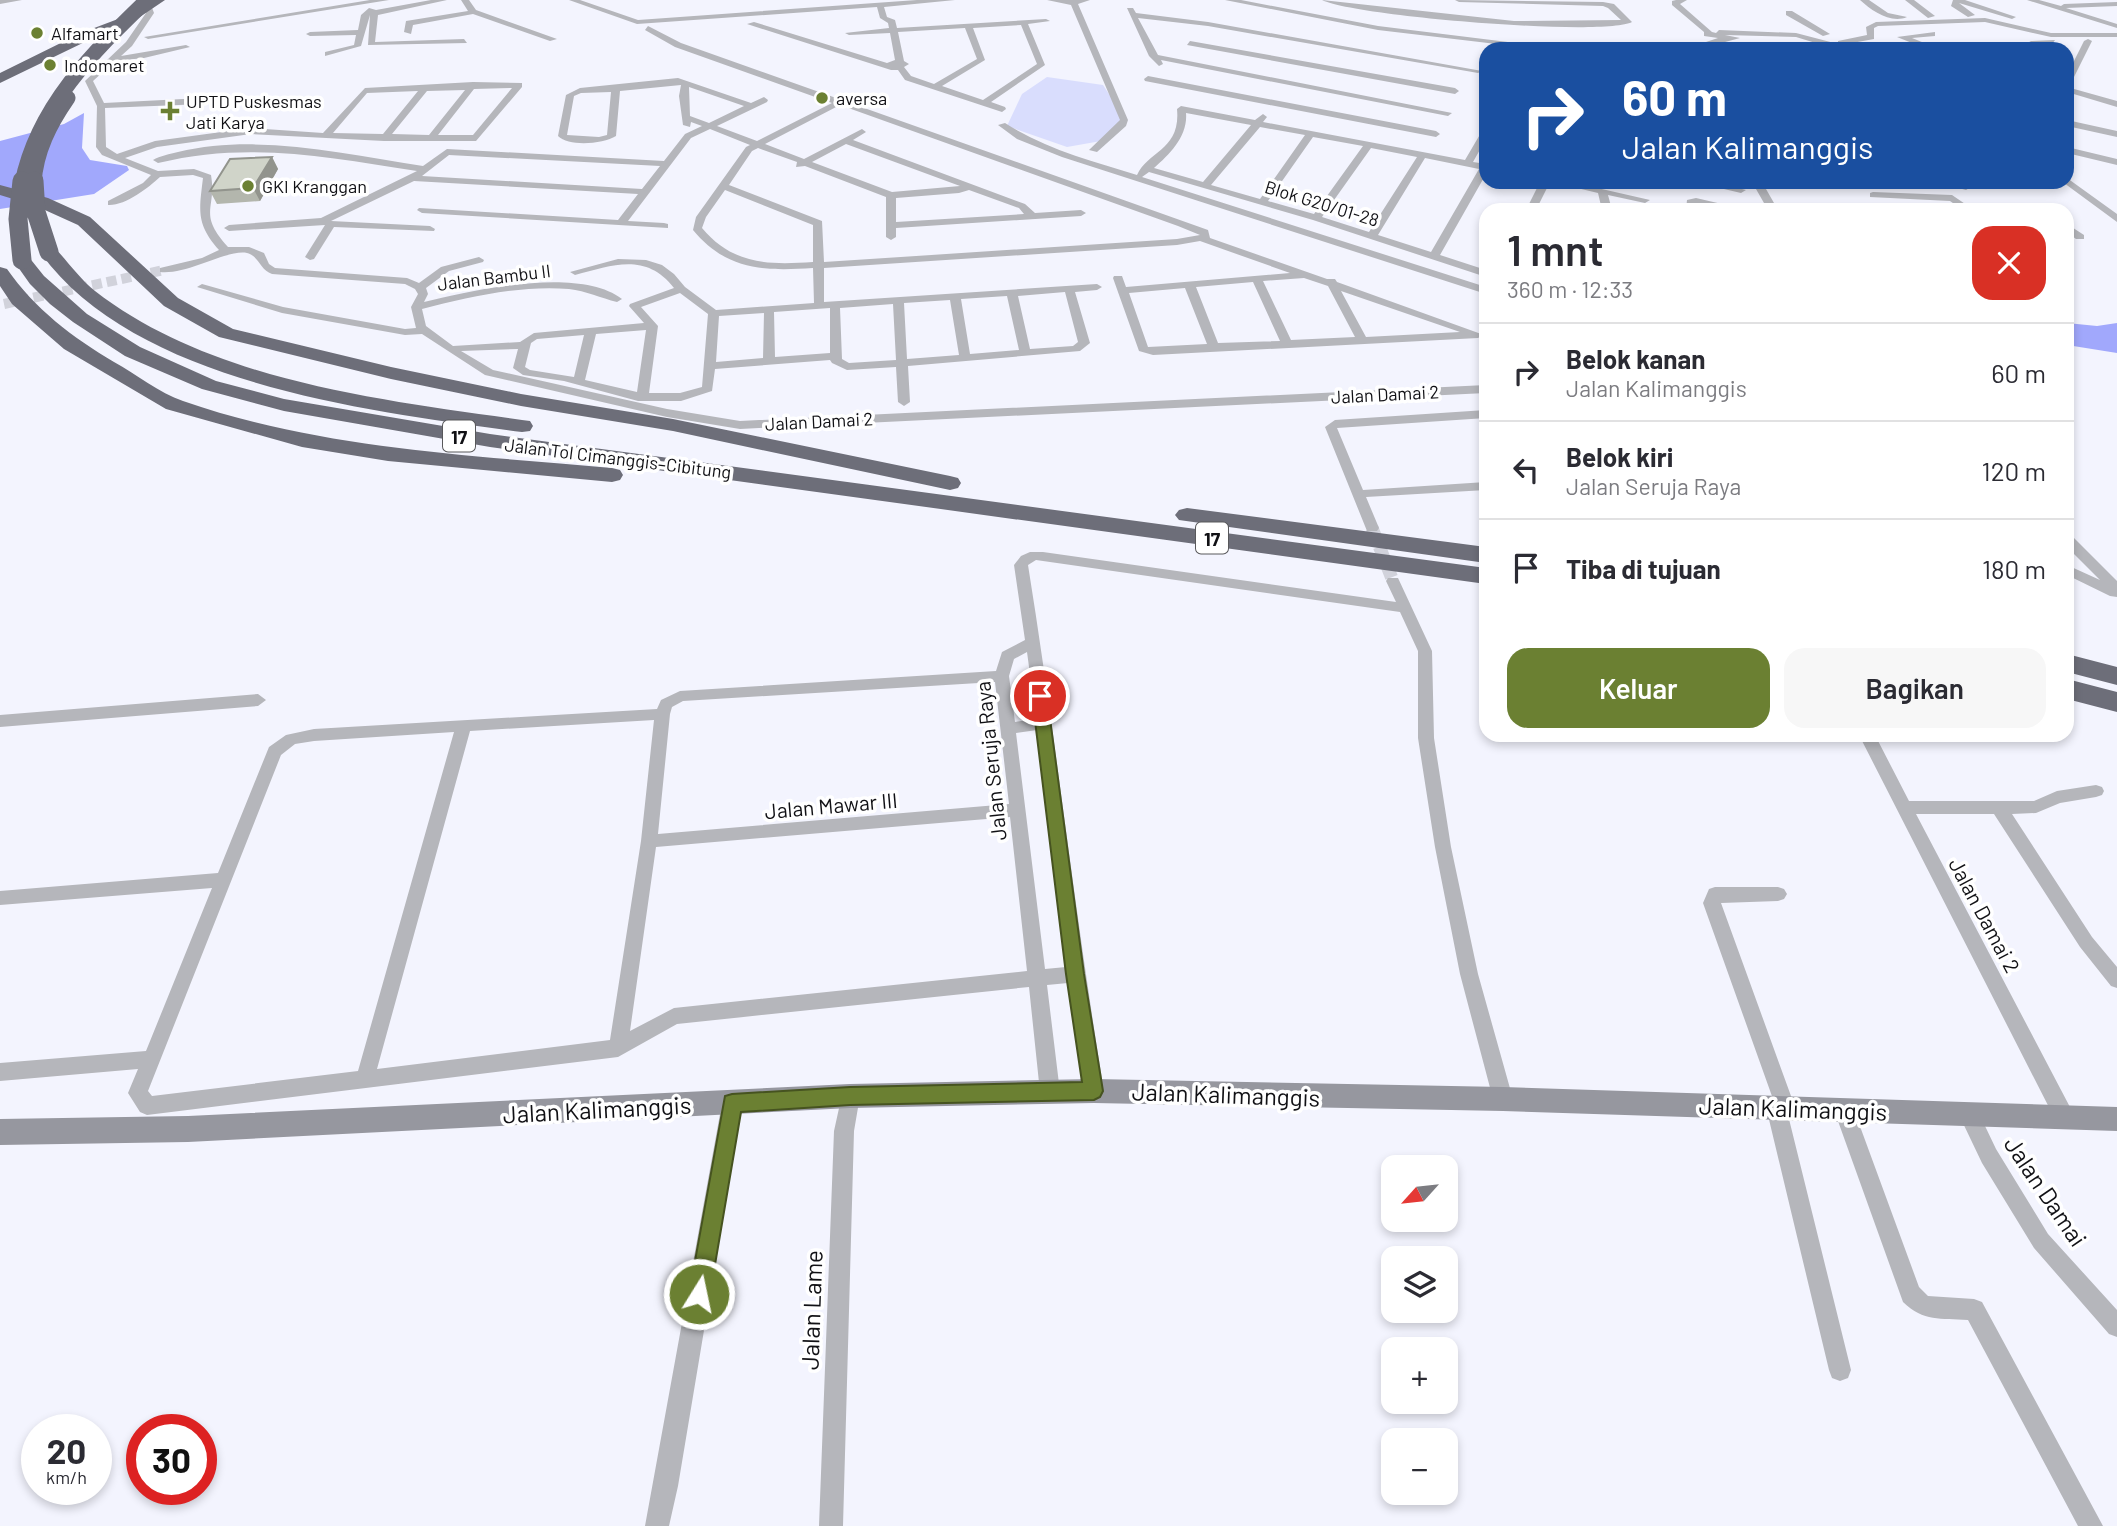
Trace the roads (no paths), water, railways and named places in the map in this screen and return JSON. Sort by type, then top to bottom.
[{"type":"highway","name":"Jalan Tol Cimanggis–Cibitung","points":[[166,0],[106,55],[52,118],[34,167],[32,195],[37,220],[49,252],[60,269],[77,285],[139,330],[198,355],[290,384],[497,422],[1479,575]]},
{"type":"highway","name":"Jalan Tol Cimanggis–Cibitung","points":[[149,2],[53,91],[25,129],[9,172],[6,201],[10,226],[22,260],[44,290],[83,320],[172,370],[206,384],[264,401],[333,416],[484,440],[1479,554]]},
{"type":"highway","points":[[0,70],[149,2]]},
{"type":"highway","points":[[0,79],[86,36],[123,22],[149,2]]},
{"type":"highway","points":[[0,190],[60,209],[84,221],[171,302],[226,333],[391,373],[521,400],[673,425],[944,491]]},
{"type":"highway","points":[[0,273],[19,300],[71,345],[173,405],[302,440],[388,454],[512,467],[944,491]]},
{"type":"highway","points":[[2074,665],[2117,676]]},
{"type":"highway","points":[[2074,691],[2117,702]]},
{"type":"main road","name":"Jalan Kalimanggis","points":[[0,1132],[188,1129],[850,1096],[1050,1091],[1503,1099],[1968,1112],[2117,1119]]},
{"type":"street","points":[[0,2],[18,0]]},
{"type":"street","points":[[148,37],[385,0]]},
{"type":"street","points":[[428,0],[368,11],[356,46],[358,51],[375,47],[373,43],[376,12],[443,0]]},
{"type":"street","points":[[465,0],[473,12]]},
{"type":"street","points":[[573,0],[637,22],[632,24],[633,27],[710,16],[897,8],[951,0]]},
{"type":"street","points":[[1051,0],[1086,0]]},
{"type":"street","points":[[1229,0],[1352,24],[1487,42]]},
{"type":"street","points":[[1326,0],[1360,3],[1418,16],[1501,24],[1628,22],[1611,6],[1603,4],[1459,0]]},
{"type":"street","points":[[1683,0],[1675,3],[1708,34],[1708,42]]},
{"type":"street","points":[[1864,0],[1891,16],[1971,15],[1996,11]]},
{"type":"street","points":[[1909,0],[1931,16]]},
{"type":"street","points":[[1971,15],[1954,4],[1957,0],[2035,24]]},
{"type":"street","points":[[2031,0],[2117,26]]},
{"type":"street","points":[[149,2],[150,13],[140,30],[114,59],[100,68],[89,81],[101,106],[101,147],[105,153],[157,174],[194,172],[208,177],[202,218],[206,231],[225,250],[249,250],[260,255],[265,266],[272,271],[407,281],[419,287],[422,294],[416,307],[421,327],[425,331]]},
{"type":"street","points":[[1074,2],[1124,120],[1123,124],[1094,150]]},
{"type":"street","points":[[1330,19],[1346,15],[1360,3]]},
{"type":"street","points":[[2060,7],[2117,6]]},
{"type":"street","points":[[897,8],[893,27],[900,65],[908,78],[1002,109]]},
{"type":"street","points":[[881,9],[893,27]]},
{"type":"street","points":[[407,13],[408,27],[473,12],[508,24],[507,32],[520,36],[537,33],[554,38]]},
{"type":"street","points":[[1448,113],[1153,56],[1149,35],[1131,12],[1302,40],[1325,40],[1349,48],[1478,71]]},
{"type":"street","points":[[1788,13],[1838,42]]},
{"type":"street","points":[[1346,15],[1353,18],[1352,24]]},
{"type":"street","points":[[1854,42],[1871,37],[1870,27],[1876,24],[1984,20],[2051,35],[2117,35]]},
{"type":"street","points":[[849,33],[893,27],[1046,21]]},
{"type":"street","points":[[984,103],[1042,64],[1024,23]]},
{"type":"street","points":[[751,24],[889,65],[900,65]]},
{"type":"street","points":[[1174,59],[1208,24]]},
{"type":"street","points":[[650,25],[678,45],[1204,232],[1204,239]]},
{"type":"street","points":[[935,87],[981,60],[968,26]]},
{"type":"street","points":[[310,34],[361,32]]},
{"type":"street","points":[[1717,42],[1723,35],[1756,32],[1796,35],[1830,42]]},
{"type":"street","points":[[1708,34],[1775,36],[1790,42]]},
{"type":"street","points":[[1915,42],[1901,37],[1932,34]]},
{"type":"street","points":[[1284,58],[1302,40]]},
{"type":"street","points":[[373,43],[464,41]]},
{"type":"street","points":[[2074,69],[2088,41]]},
{"type":"street","points":[[2060,42],[2117,41]]},
{"type":"street","points":[[1190,43],[1455,91]]},
{"type":"street","points":[[328,54],[356,46]]},
{"type":"street","points":[[114,59],[186,47]]},
{"type":"street","points":[[1329,67],[1349,48]]},
{"type":"street","points":[[1205,186],[1307,64]]},
{"type":"street","points":[[1148,79],[1436,134]]},
{"type":"street","points":[[616,89],[611,136],[600,140],[564,138],[561,134],[570,95],[580,91],[668,81],[685,83],[751,106]]},
{"type":"street","points":[[685,83],[683,96],[688,136]]},
{"type":"street","points":[[431,138],[473,85]]},
{"type":"street","points":[[116,158],[155,144],[251,131],[325,136],[384,138],[476,138],[519,85],[365,91],[325,136]]},
{"type":"street","points":[[384,138],[426,87]]},
{"type":"street","points":[[338,136],[379,90]]},
{"type":"street","points":[[2074,91],[2117,104]]},
{"type":"street","points":[[621,223],[688,136],[764,100]]},
{"type":"street","points":[[101,106],[203,101]]},
{"type":"street","points":[[838,103],[753,146],[701,217],[697,228],[702,234],[735,258],[752,265],[771,268],[1204,239],[1331,281],[1478,335],[1286,342],[1153,352],[1143,349],[1118,278]]},
{"type":"street","name":"Blok G20/01-28","points":[[1257,124],[1181,109],[1184,124],[1181,131],[1144,171],[1316,218],[1479,272]]},
{"type":"street","points":[[686,117],[794,167],[890,199],[971,186]]},
{"type":"street","points":[[1257,124],[1479,166]]},
{"type":"street","points":[[1002,125],[1020,137],[1065,155],[1479,289]]},
{"type":"street","points":[[2074,125],[2117,134]]},
{"type":"street","points":[[794,167],[862,132]]},
{"type":"street","points":[[1262,202],[1310,134]]},
{"type":"street","points":[[847,141],[1023,206],[1032,216]]},
{"type":"street","points":[[753,146],[806,162],[890,199]]},
{"type":"street","points":[[1316,218],[1368,146]]},
{"type":"street","points":[[158,160],[173,155],[264,147],[425,169]]},
{"type":"street","points":[[1467,164],[1479,147]]},
{"type":"street","points":[[310,257],[327,222],[413,178],[444,153],[666,164]]},
{"type":"street","points":[[2074,154],[2113,162],[2117,170]]},
{"type":"street","points":[[1372,236],[1422,156]]},
{"type":"street","points":[[111,203],[146,185],[157,174]]},
{"type":"street","points":[[413,178],[645,192]]},
{"type":"street","points":[[1434,256],[1479,179]]},
{"type":"street","points":[[724,186],[819,225],[818,306]]},
{"type":"street","points":[[2074,186],[2116,218]]},
{"type":"street","points":[[1588,189],[1645,200]]},
{"type":"street","points":[[1717,189],[1742,199]]},
{"type":"street","points":[[1602,192],[1605,203]]},
{"type":"street","points":[[1873,195],[1952,198],[1959,203]]},
{"type":"street","points":[[890,199],[891,237]]},
{"type":"street","points":[[1690,203],[1742,199]]},
{"type":"street","points":[[393,226],[439,201]]},
{"type":"street","points":[[422,210],[664,226]]},
{"type":"street","points":[[421,239],[447,211]]},
{"type":"street","points":[[891,225],[1081,213]]},
{"type":"street","points":[[229,228],[327,222],[430,229]]},
{"type":"street","points":[[1177,242],[1175,234],[1182,224]]},
{"type":"street","points":[[2074,232],[2080,237]]},
{"type":"street","points":[[164,270],[210,259],[222,255],[225,250]]},
{"type":"street","points":[[575,272],[599,260],[629,259],[647,262],[671,275],[681,289],[714,313],[1097,287]]},
{"type":"street","points":[[419,287],[445,269],[479,260]]},
{"type":"street","points":[[1123,290],[1309,274]]},
{"type":"street","points":[[1257,279],[1286,342]]},
{"type":"street","points":[[1331,281],[1362,340]]},
{"type":"street","points":[[1189,284],[1214,347]]},
{"type":"street","name":"Jalan Bambu II","points":[[416,307],[451,298],[528,287],[567,286],[617,299]]},
{"type":"street","points":[[202,287],[282,310],[356,323],[364,322],[404,332],[425,331]]},
{"type":"street","points":[[638,397],[643,393],[652,326],[634,306],[681,289]]},
{"type":"street","points":[[835,305],[837,363],[847,367],[965,359],[1076,349],[1084,344],[1069,289]]},
{"type":"street","points":[[1012,293],[1025,354]]},
{"type":"street","points":[[955,297],[965,359]]},
{"type":"street","points":[[898,300],[904,402]]},
{"type":"street","points":[[769,309],[769,361]]},
{"type":"street","points":[[652,326],[534,336],[526,341],[519,369],[638,397],[657,399],[697,394],[708,389],[714,313]]},
{"type":"street","name":"Jalan Damai 2","points":[[425,331],[489,373],[667,414],[740,425],[1344,409],[1479,389]]},
{"type":"street","points":[[579,382],[591,331]]},
{"type":"street","points":[[458,348],[525,345]]},
{"type":"street","points":[[709,366],[835,356]]},
{"type":"street","points":[[1371,528],[1331,431],[1344,409],[1479,414]]},
{"type":"street","points":[[1357,494],[1479,486]]},
{"type":"street","points":[[2074,550],[2117,589]]},
{"type":"street","points":[[1094,1091],[1075,974],[1042,724],[1034,642],[1021,565],[1032,555],[1404,608]]},
{"type":"street","points":[[2074,573],[2117,594]]},
{"type":"street","points":[[1393,581],[1425,651],[1426,738],[1443,847],[1469,975],[1503,1099]]},
{"type":"street","name":"Jalan Seruja Raya","points":[[1034,642],[1007,656],[1002,676],[1050,1091]]},
{"type":"street","points":[[618,1048],[649,841],[662,714],[666,704],[680,696],[1002,676]]},
{"type":"street","points":[[0,721],[258,700]]},
{"type":"street","points":[[662,714],[314,735],[290,739],[275,751],[138,1093],[147,1106],[618,1048],[674,1016],[1075,974]]},
{"type":"street","points":[[1009,728],[1042,724]]},
{"type":"street","points":[[365,1079],[463,728]]},
{"type":"street","name":"Jalan Damai 2","points":[[1870,742],[2064,1116]]},
{"type":"street","points":[[1903,807],[2035,807],[2057,797],[2096,791]]},
{"type":"street","points":[[1999,808],[2086,942],[2117,980]]},
{"type":"street","name":"Jalan Mawar III","points":[[649,841],[1017,810]]},
{"type":"street","points":[[0,898],[222,880]]},
{"type":"street","points":[[1777,894],[1715,894],[1712,903],[1780,1107],[1840,1370]]},
{"type":"street","points":[[0,1072],[152,1059]]},
{"type":"street","name":"Jalan Lame","points":[[831,1526],[844,1131],[850,1096]]},
{"type":"street","points":[[657,1526],[732,1103]]},
{"type":"street","points":[[1843,1110],[1911,1294],[1923,1306],[1974,1310],[2091,1526]]},
{"type":"street","name":"Jalan Damai","points":[[1968,1112],[1989,1156],[2041,1241],[2117,1326]]},
{"type":"water","points":[[84,113],[82,148],[90,160],[127,166],[129,170],[94,194],[0,209],[0,141],[64,124]]},
{"type":"water","points":[[2117,323],[2117,353],[2074,346],[2074,324],[2097,326]]},
{"type":"tunnel","points":[[4,304],[164,270]]},
{"type":"tunnel","points":[[1372,528],[1393,581]]},
{"type":"place","name":"Alfamart","points":[[37,33]]},
{"type":"place","name":"Indomaret","points":[[50,65]]},
{"type":"place","name":"aversa","points":[[822,98]]},
{"type":"place","name":"UPTD Puskesmas Jati Karya","points":[[170,111]]},
{"type":"place","name":"GKI Kranggan","points":[[248,186]]}]
